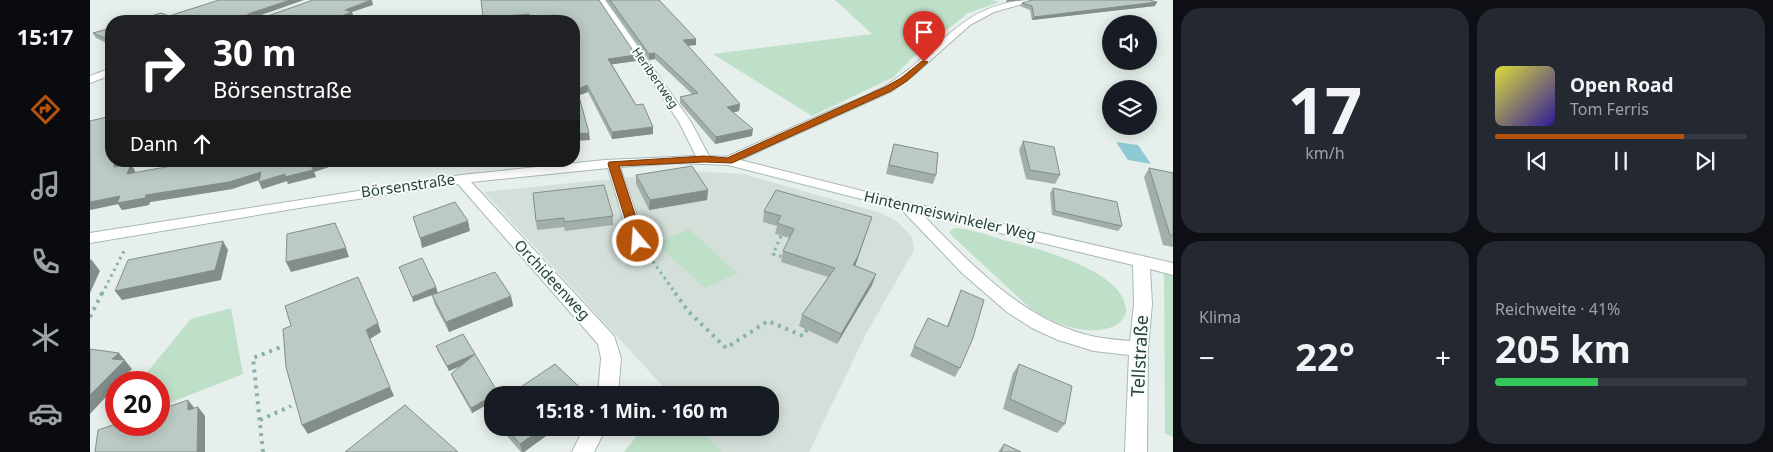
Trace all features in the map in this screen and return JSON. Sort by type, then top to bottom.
[{"type":"street","name":"Heribertweg","points":[[601,0],[685,122],[704,159]]},
{"type":"street","points":[[728,161],[888,89],[912,73],[969,22],[996,9],[1032,0]]},
{"type":"street","points":[[90,80],[105,74]]},
{"type":"street","name":"Börsenstraße","points":[[90,238],[365,192],[461,179],[613,164],[704,159],[728,161]]},
{"type":"street","name":"Hintenmeiswinkeler Weg","points":[[728,161],[906,206],[1173,269]]},
{"type":"street","points":[[613,164],[638,241]]},
{"type":"street","name":"Orchideenweg","points":[[461,179],[607,341],[611,358],[609,386]]},
{"type":"street","points":[[906,206],[974,276],[1017,311],[1047,327],[1077,339],[1107,346],[1139,348]]},
{"type":"street","name":"Tellstraße","points":[[1136,452],[1139,348],[1143,304],[1141,261]]},
{"type":"street","points":[[583,452],[591,436]]},
{"type":"path","points":[[90,317],[134,231]]},
{"type":"path","points":[[781,236],[773,254],[790,260]]},
{"type":"path","points":[[638,241],[688,311],[726,348],[768,321],[803,336],[812,321]]},
{"type":"path","points":[[263,452],[253,358],[290,344]]},
{"type":"path","points":[[260,420],[291,406]]},
{"type":"shaded area","points":[[689,171],[743,174],[881,213],[898,222],[912,237],[914,250],[866,334],[809,452],[722,452],[707,436],[779,436],[779,386],[663,386],[484,192]]},
{"type":"green space","points":[[835,0],[992,0],[1000,2],[968,13],[910,60],[894,77],[812,116],[713,54],[872,34]]},
{"type":"green space","points":[[955,228],[973,231],[1055,255],[1094,272],[1110,283],[1121,296],[1126,310],[1125,317],[1116,325],[1106,329],[1084,330],[1060,324],[1039,314],[1030,308],[951,235],[950,231]]},
{"type":"green space","points":[[689,229],[737,273],[705,288],[656,243]]},
{"type":"green space","points":[[1164,271],[1173,274],[1173,437],[1165,433]]},
{"type":"green space","points":[[231,308],[243,374],[170,403],[170,371],[148,371],[191,319]]},
{"type":"green space","points":[[637,436],[707,436],[722,452],[624,452]]},
{"type":"water","points":[[1116,142],[1138,145],[1151,164],[1128,160]]},
{"type":"building","points":[[219,0],[290,0],[248,15],[172,15]]},
{"type":"building","points":[[313,0],[371,0],[345,10],[352,12],[344,15],[270,15]]},
{"type":"building","points":[[481,0],[599,0],[636,55],[608,59],[636,105],[643,104],[653,127],[612,132],[587,85],[580,88],[580,15],[483,15]]},
{"type":"building","points":[[610,0],[659,0],[696,39],[683,40],[740,104],[727,107],[753,129],[716,137],[680,97],[698,93],[655,53],[649,54]]},
{"type":"building","points":[[1032,0],[1149,0],[1157,2],[1034,17],[1032,6],[1022,3]]},
{"type":"building","points":[[105,30],[105,38],[93,33]]},
{"type":"building","points":[[580,100],[589,133],[580,134]]},
{"type":"building","points":[[105,117],[105,167],[130,167],[127,174],[166,167],[312,167],[313,170],[285,177],[285,174],[259,182],[261,172],[229,182],[146,195],[145,198],[117,203],[120,196],[90,202],[90,121]]},
{"type":"building","points":[[1023,141],[1054,147],[1060,175],[1030,170]]},
{"type":"building","points":[[894,144],[938,153],[936,175],[889,165]]},
{"type":"building","points":[[692,166],[708,190],[650,200],[636,175]]},
{"type":"building","points":[[1149,168],[1173,173],[1173,236],[1170,235]]},
{"type":"building","points":[[604,185],[613,216],[564,222],[564,218],[536,221],[533,193]]},
{"type":"building","points":[[1053,188],[1117,202],[1122,226],[1055,211]]},
{"type":"building","points":[[776,190],[872,217],[853,265],[876,274],[841,334],[802,315],[835,268],[783,251],[794,229],[777,223],[781,216],[764,211]]},
{"type":"building","points":[[455,202],[468,221],[420,238],[413,217]]},
{"type":"building","points":[[335,223],[346,248],[286,262],[287,234]]},
{"type":"building","points":[[223,241],[215,270],[115,291],[128,260]]},
{"type":"building","points":[[422,258],[436,287],[412,297],[399,267]]},
{"type":"building","points":[[495,272],[511,296],[446,322],[432,295]]},
{"type":"building","points":[[358,277],[378,323],[366,330],[390,387],[302,425],[286,367],[283,329],[291,326],[285,306]]},
{"type":"building","points":[[961,290],[984,300],[973,338],[960,368],[914,346],[928,318],[948,327]]},
{"type":"building","points":[[463,334],[475,354],[447,366],[436,346]]},
{"type":"building","points":[[90,349],[119,353],[112,359],[125,360],[114,371],[105,371],[105,380],[90,395]]},
{"type":"building","points":[[475,354],[494,386],[484,386],[484,401],[471,408],[451,374]]},
{"type":"building","points":[[555,364],[578,386],[522,386]]},
{"type":"building","points":[[1019,364],[1072,386],[1065,424],[1010,399]]},
{"type":"building","points":[[188,400],[188,410],[198,407],[197,452],[95,452],[98,430],[105,428],[105,436],[170,436],[170,406]]},
{"type":"building","points":[[405,405],[458,452],[345,452]]},
{"type":"building","points":[[513,436],[532,436],[520,444]]},
{"type":"building","points":[[1004,444],[1021,452],[1001,452]]},
{"type":"route","points":[[638,241],[613,164],[704,159],[728,161],[888,89],[904,80],[924,62]]}]
